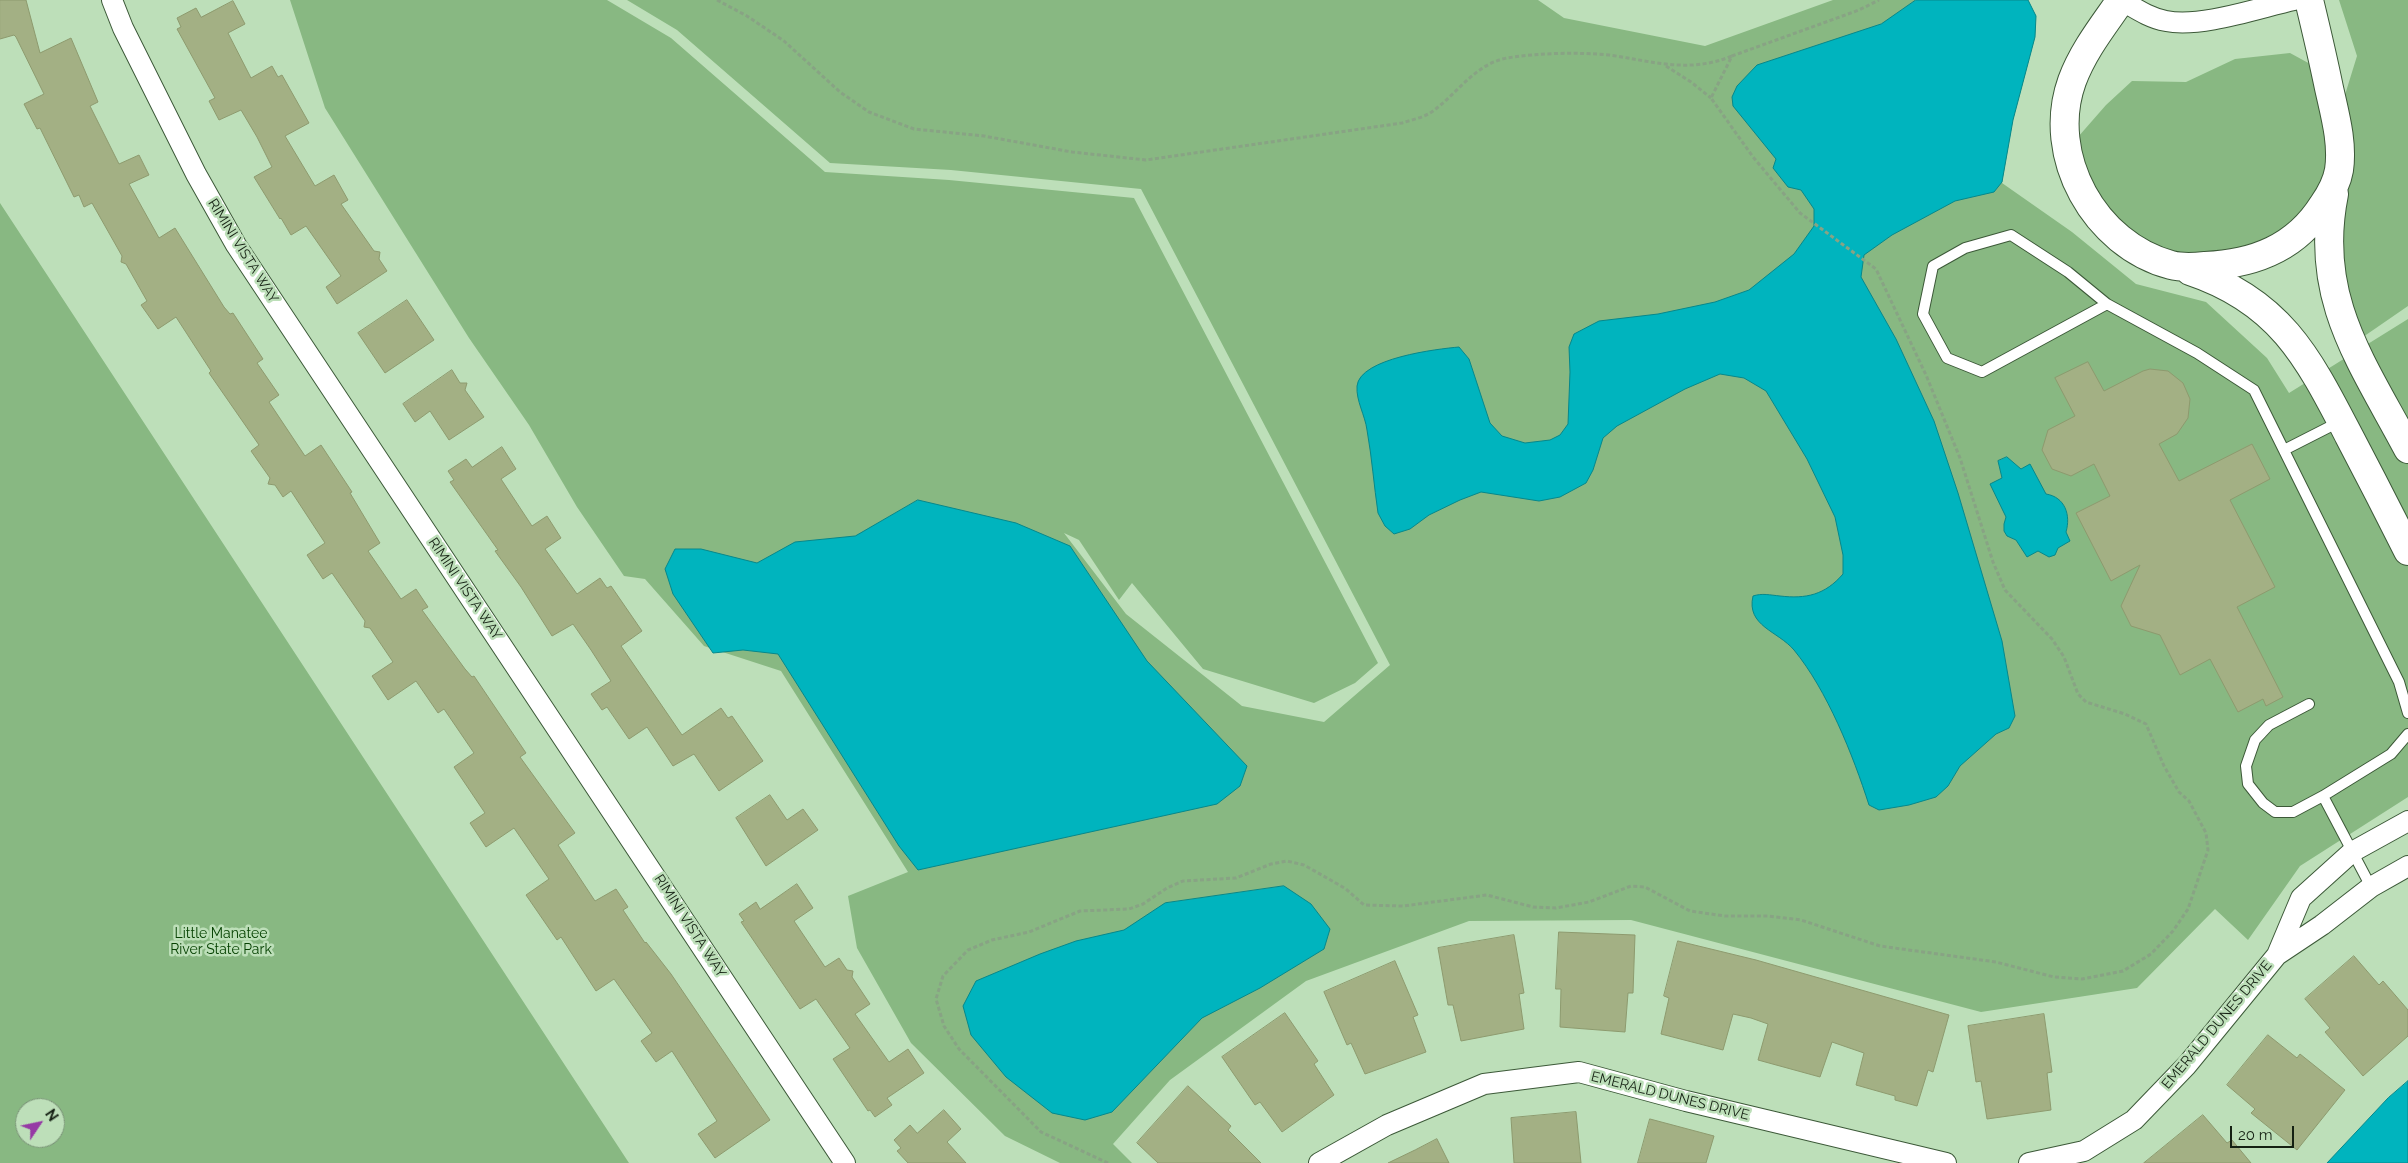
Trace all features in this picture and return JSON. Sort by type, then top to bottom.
[{"type":"street","name":"RIMINI VISTA WAY","points":[[112,0],[123,28],[196,174],[236,245],[845,1163]]},
{"type":"street","points":[[2294,0],[2200,22],[2182,23],[2165,21],[2148,15],[2121,0],[2089,46],[2072,82],[2065,115],[2068,155],[2088,204],[2112,232],[2138,252],[2228,286],[2255,303],[2274,320],[2305,356],[2408,551]]},
{"type":"street","points":[[2309,0],[2337,124],[2340,155],[2328,237],[2330,276],[2334,295],[2354,346],[2408,449]]},
{"type":"street","points":[[2174,266],[2233,264],[2265,256],[2278,249],[2297,236],[2319,212],[2339,172]]},
{"type":"street","name":"EMERALD DUNES DRIVE","points":[[2029,1163],[2084,1151],[2134,1120],[2187,1065],[2277,955],[2301,898],[2352,852],[2408,821]]},
{"type":"street","name":"EMERALD DUNES DRIVE","points":[[2277,955],[2322,925],[2371,887],[2408,866]]},
{"type":"street","name":"EMERALD DUNES DRIVE","points":[[1319,1163],[1387,1125],[1484,1084],[1579,1072],[1686,1102],[1946,1163]]},
{"type":"lane","points":[[2107,304],[1982,372],[1947,358],[1922,314],[1933,266],[1966,248],[2011,235],[2068,272],[2107,304],[2197,353],[2254,390],[2399,682],[2408,713]]},
{"type":"lane","points":[[2284,450],[2341,421]]},
{"type":"lane","points":[[2309,704],[2269,725],[2255,740],[2246,766],[2248,784],[2263,803],[2275,812],[2294,812],[2322,796],[2390,754],[2408,734]]},
{"type":"lane","points":[[2322,796],[2371,887]]},
{"type":"path","points":[[716,0],[748,16],[784,41],[840,92],[868,112],[914,129],[984,136],[1072,152],[1146,160],[1402,123],[1430,113],[1463,83],[1484,68],[1504,58],[1539,55],[1607,55],[1665,65],[1704,63],[1732,56],[1860,10],[1879,0]]},
{"type":"path","points":[[1711,98],[1732,56]]},
{"type":"path","points":[[1108,1163],[1041,1132],[959,1049],[944,1026],[936,998],[943,976],[968,950],[977,945],[1028,932],[1080,912],[1129,909],[1143,904],[1167,888],[1183,881],[1236,878],[1271,864],[1287,861],[1304,865],[1327,878],[1346,889],[1364,905],[1403,906],[1487,895],[1533,907],[1556,908],[1589,902],[1631,886],[1645,887],[1690,911],[1725,916],[1768,916],[1801,920],[1880,946],[1996,962],[2054,977],[2082,979],[2123,971],[2151,954],[2173,931],[2188,909],[2208,850],[2206,834],[2189,801],[2180,792],[2164,766],[2146,724],[2125,714],[2086,702],[2078,694],[2064,657],[2052,639],[2004,590],[1949,430],[1926,375],[1876,269],[1800,214],[1753,157],[1711,98],[1665,65]]},
{"type":"green space","points":[[290,0],[607,0],[671,38],[825,172],[949,180],[1134,198],[1378,663],[1355,683],[1314,703],[1203,669],[1132,583],[1119,600],[1079,540],[1064,533],[1126,614],[1242,706],[1324,722],[1390,665],[1141,189],[951,170],[830,163],[677,30],[627,0],[1538,0],[1564,18],[1705,46],[1833,0],[2028,0],[2036,16],[2035,37],[2013,120],[2002,183],[2072,232],[2136,284],[2206,302],[2267,358],[2289,393],[2408,319],[2408,797],[2300,866],[2248,940],[2215,909],[2137,988],[1981,1012],[1631,920],[1469,921],[1306,981],[1170,1080],[1113,1144],[1132,1163],[1060,1163],[1005,1136],[911,1043],[857,948],[848,896],[908,872],[781,671],[704,646],[645,579],[624,576],[577,507],[529,425],[469,338],[325,108]]},
{"type":"green space","points":[[2339,0],[2408,0],[2408,306],[2363,337],[2343,280],[2340,237],[2354,148],[2344,98],[2357,56]]},
{"type":"green space","points":[[2290,53],[2312,65],[2325,127],[2327,171],[2317,194],[2281,234],[2232,253],[2178,255],[2155,247],[2120,223],[2091,185],[2078,137],[2106,105],[2132,81],[2186,82],[2235,59]]},
{"type":"green space","name":"Little Manatee River State Park","points":[[0,203],[629,1163],[0,1163]]},
{"type":"water","points":[[1916,0],[2028,0],[2036,16],[2035,37],[2013,120],[2002,182],[1994,192],[1955,201],[1892,235],[1864,255],[1861,277],[1896,339],[1934,421],[1958,493],[2002,641],[2015,716],[2009,728],[1996,734],[1960,766],[1948,786],[1936,797],[1909,805],[1879,810],[1869,805],[1838,724],[1806,666],[1787,643],[1765,627],[1754,614],[1752,606],[1753,596],[1763,594],[1789,597],[1807,596],[1829,587],[1843,574],[1843,555],[1835,517],[1807,459],[1766,391],[1744,378],[1720,374],[1685,389],[1617,426],[1603,438],[1593,470],[1586,483],[1560,497],[1539,501],[1481,492],[1429,515],[1410,529],[1394,534],[1385,526],[1378,513],[1369,440],[1357,386],[1361,376],[1371,368],[1385,362],[1418,353],[1459,347],[1469,359],[1490,423],[1502,436],[1525,443],[1550,440],[1560,435],[1568,424],[1569,347],[1574,334],[1599,321],[1658,314],[1715,302],[1749,290],[1794,254],[1814,226],[1814,209],[1801,190],[1788,187],[1773,168],[1776,159],[1733,106],[1732,97],[1737,86],[1757,65],[1881,24]]},
{"type":"water","points":[[2007,457],[2021,469],[2030,464],[2046,494],[2058,499],[2065,508],[2068,519],[2066,532],[2070,541],[2058,548],[2055,555],[2049,557],[2038,551],[2027,557],[2016,540],[2007,536],[2004,531],[2006,517],[1990,484],[2002,478],[1998,461]]},
{"type":"water","points":[[918,500],[1016,523],[1070,546],[1147,661],[1247,766],[1240,786],[1217,804],[918,870],[899,846],[778,654],[743,650],[713,653],[673,594],[665,569],[675,549],[701,549],[757,563],[795,542],[855,536]]},
{"type":"water","points":[[1284,886],[1311,904],[1330,929],[1324,949],[1260,988],[1202,1018],[1112,1112],[1085,1120],[1052,1113],[1006,1077],[971,1035],[963,1006],[976,981],[1076,941],[1124,930],[1165,903]]},
{"type":"water","points":[[2408,1081],[2408,1163],[2327,1163],[2388,1098]]},
{"type":"building","points":[[0,0],[26,0],[40,53],[71,38],[98,102],[90,106],[119,164],[139,155],[149,175],[129,184],[159,238],[175,228],[224,307],[230,314],[233,313],[263,359],[257,363],[279,395],[269,402],[305,456],[321,445],[352,492],[350,493],[380,543],[368,551],[401,599],[416,589],[428,607],[422,610],[465,669],[472,677],[474,676],[526,753],[520,757],[575,833],[558,845],[595,901],[616,889],[628,907],[623,910],[645,943],[671,974],[770,1120],[715,1158],[698,1134],[717,1121],[672,1051],[656,1062],[641,1041],[652,1033],[614,979],[596,991],[561,937],[557,940],[526,895],[549,879],[514,828],[486,847],[470,823],[485,813],[454,767],[474,753],[444,709],[438,713],[416,681],[388,700],[372,676],[393,662],[370,628],[364,627],[365,621],[332,573],[323,579],[307,555],[325,543],[291,491],[283,497],[275,485],[268,484],[270,478],[251,451],[259,445],[209,373],[211,371],[176,317],[158,329],[141,305],[147,301],[126,264],[121,262],[122,256],[92,203],[84,207],[79,195],[74,197],[40,128],[37,129],[24,104],[44,94],[16,37],[14,35],[0,39]]},
{"type":"building","points":[[233,1],[245,24],[228,33],[251,78],[272,66],[278,77],[282,75],[309,123],[285,136],[315,186],[334,175],[348,200],[341,204],[374,251],[380,252],[379,259],[387,271],[337,304],[326,287],[341,276],[306,226],[291,235],[280,219],[254,177],[272,167],[257,137],[241,110],[219,120],[209,101],[215,98],[177,29],[181,27],[177,18],[196,8],[201,17]]},
{"type":"building","points":[[407,300],[434,340],[385,373],[358,333]]},
{"type":"building","points":[[2088,362],[2104,391],[2150,369],[2168,371],[2183,383],[2190,399],[2188,418],[2177,434],[2159,444],[2179,481],[2252,444],[2270,479],[2230,500],[2275,587],[2237,607],[2283,697],[2266,706],[2263,699],[2238,712],[2210,659],[2180,675],[2160,635],[2131,626],[2121,606],[2140,565],[2111,581],[2076,513],[2110,496],[2094,464],[2071,476],[2052,469],[2042,450],[2048,430],[2075,416],[2055,378]]},
{"type":"building","points":[[452,370],[460,383],[467,383],[465,390],[484,417],[449,440],[430,411],[415,422],[403,404]]},
{"type":"building","points":[[502,447],[516,469],[501,479],[532,526],[547,516],[561,538],[545,549],[577,594],[600,578],[607,588],[611,586],[642,631],[621,646],[682,735],[721,708],[728,718],[732,716],[763,761],[719,791],[694,754],[673,766],[647,727],[629,739],[607,707],[602,710],[591,694],[611,681],[591,650],[573,624],[552,636],[521,587],[495,551],[498,550],[450,482],[454,480],[448,471],[466,459],[472,467]]},
{"type":"building","points":[[770,795],[787,820],[803,809],[818,830],[766,866],[736,818]]},
{"type":"building","points":[[797,884],[813,908],[794,921],[825,967],[839,958],[847,970],[853,971],[852,977],[870,1004],[855,1014],[889,1062],[908,1049],[924,1073],[887,1098],[892,1105],[875,1117],[870,1110],[868,1111],[833,1059],[850,1048],[816,999],[800,1009],[741,922],[744,921],[739,914],[756,902],[760,909]]},
{"type":"building","points":[[1559,932],[1635,935],[1633,993],[1628,993],[1625,1032],[1560,1027],[1561,989],[1556,989]]},
{"type":"building","points":[[1514,935],[1524,993],[1519,994],[1524,1029],[1461,1041],[1453,1005],[1448,1005],[1438,948]]},
{"type":"building","points":[[1678,941],[1756,960],[1949,1015],[1933,1072],[1928,1070],[1917,1106],[1895,1100],[1895,1096],[1856,1085],[1864,1053],[1832,1042],[1820,1077],[1758,1060],[1768,1024],[1751,1018],[1733,1014],[1723,1050],[1661,1034],[1669,998],[1664,996]]},
{"type":"building","points":[[2354,956],[2379,985],[2383,981],[2408,1010],[2408,1036],[2363,1076],[2325,1032],[2330,1028],[2305,999]]},
{"type":"building","points":[[1395,961],[1418,1015],[1413,1017],[1426,1052],[1365,1074],[1351,1043],[1347,1045],[1324,992]]},
{"type":"building","points":[[1285,1013],[1318,1061],[1314,1064],[1334,1095],[1282,1132],[1260,1102],[1255,1105],[1222,1057]]},
{"type":"building","points":[[2044,1014],[2052,1072],[2047,1073],[2051,1110],[1987,1119],[1981,1081],[1976,1082],[1968,1026]]},
{"type":"building","points":[[2268,1035],[2297,1058],[2300,1054],[2345,1090],[2297,1150],[2251,1113],[2255,1109],[2227,1085]]},
{"type":"building","points":[[1188,1086],[1231,1126],[1228,1130],[1261,1163],[1158,1163],[1137,1143]]},
{"type":"building","points":[[944,1110],[961,1129],[947,1142],[966,1163],[908,1163],[897,1151],[901,1148],[894,1140],[910,1125],[917,1133]]},
{"type":"building","points":[[1576,1112],[1581,1163],[1514,1163],[1511,1118]]},
{"type":"building","points":[[2203,1115],[2227,1143],[2232,1140],[2251,1163],[2144,1163]]},
{"type":"building","points":[[1650,1119],[1714,1136],[1706,1163],[1638,1163]]},
{"type":"building","points":[[1437,1139],[1449,1163],[1388,1163],[1415,1150]]}]
